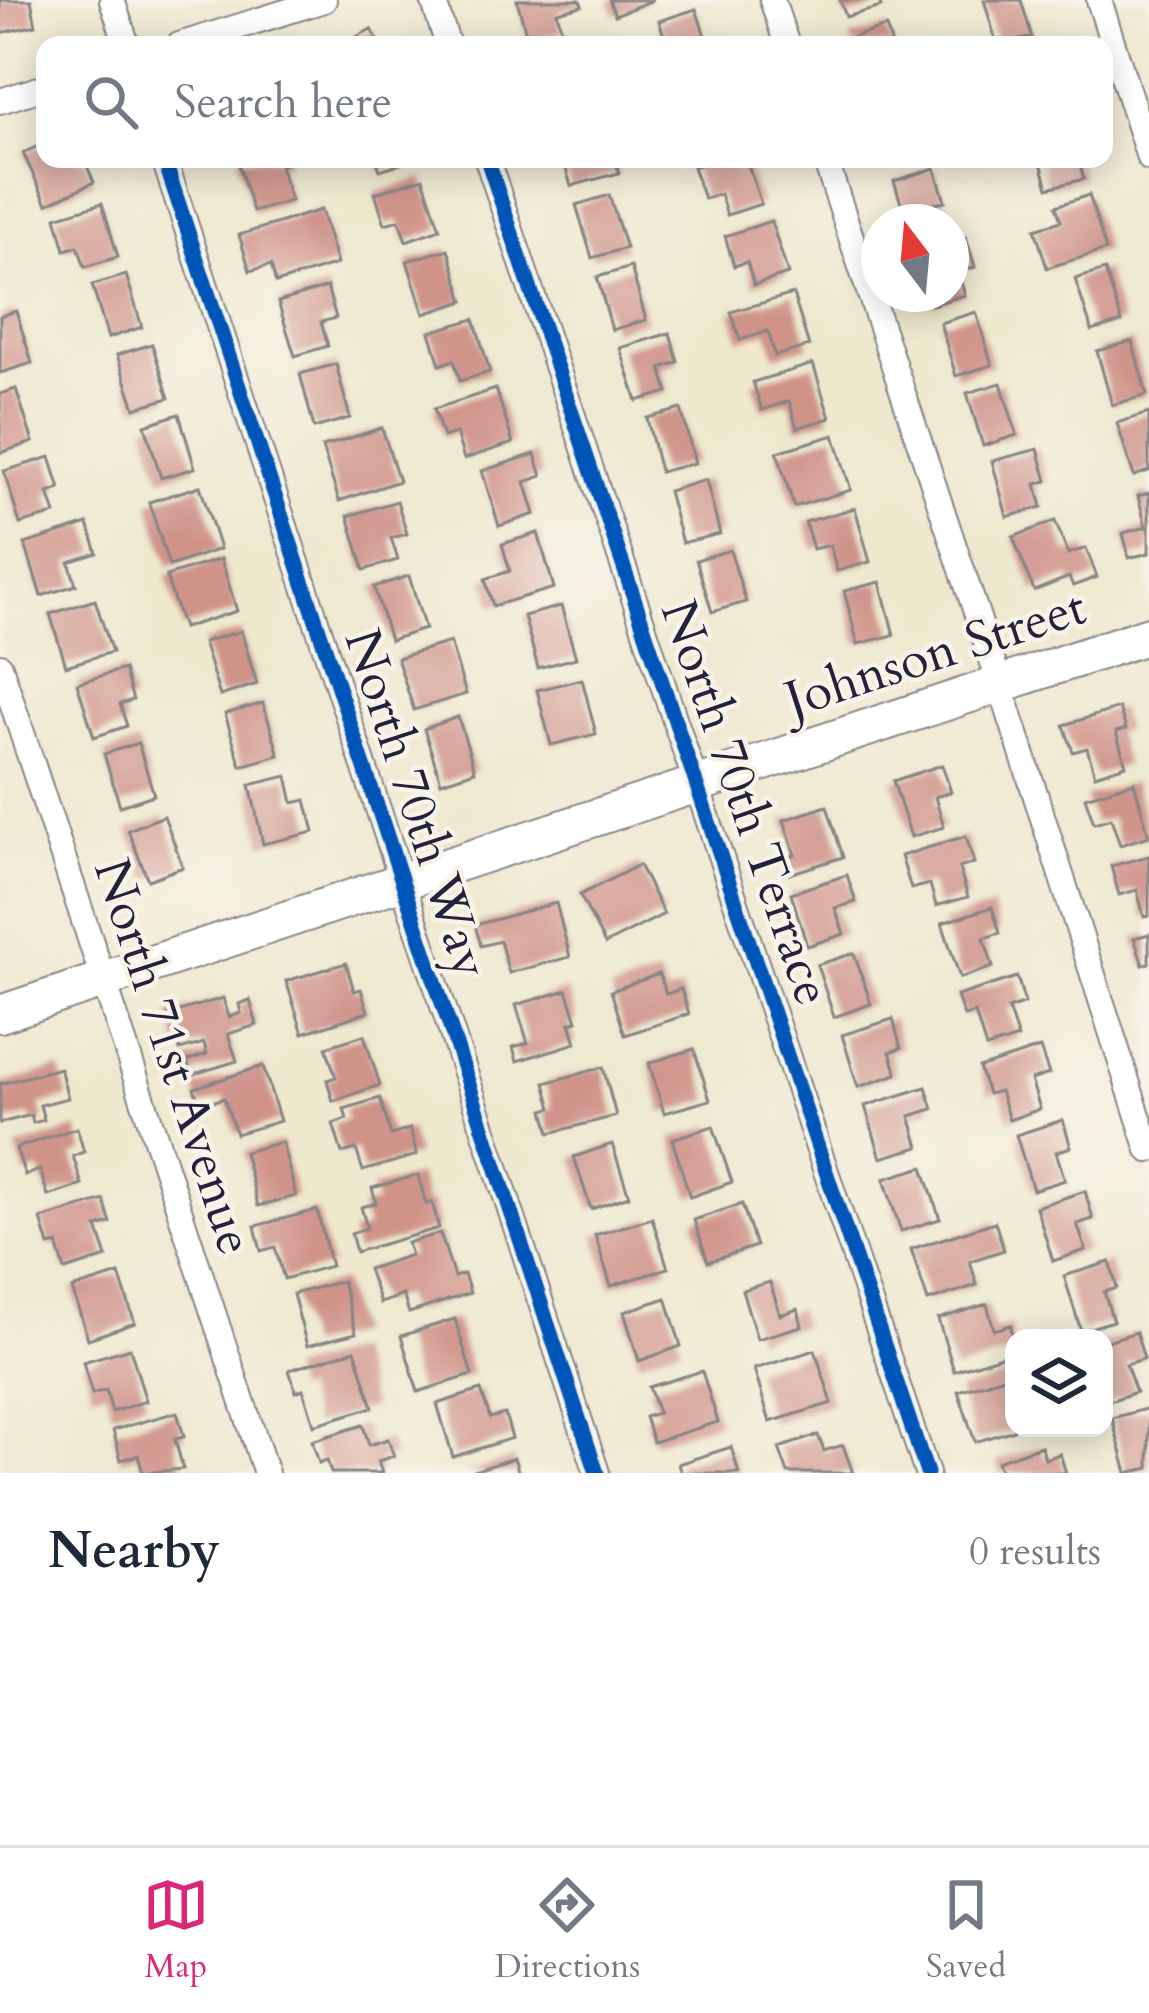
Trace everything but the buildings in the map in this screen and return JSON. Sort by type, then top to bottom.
[{"type":"street","points":[[112,0],[124,36]]},
{"type":"street","points":[[208,36],[324,0]]},
{"type":"street","points":[[433,0],[445,36]]},
{"type":"street","points":[[772,0],[784,36]]},
{"type":"street","points":[[1099,0],[1110,36]]},
{"type":"street","points":[[1113,44],[1149,158]]},
{"type":"street","points":[[0,101],[36,90]]},
{"type":"street","name":"North 70th Way","points":[[167,168],[597,1473]]},
{"type":"street","name":"North 70th Terrace","points":[[490,168],[927,1473]]},
{"type":"street","points":[[828,168],[1149,1150]]},
{"type":"street","name":"Johnson Street","points":[[0,1014],[1149,635]]},
{"type":"street","name":"North 71st Avenue","points":[[0,667],[266,1473]]},
{"type":"cycle path","points":[[167,168],[597,1473]]},
{"type":"cycle path","points":[[490,168],[927,1473]]}]
